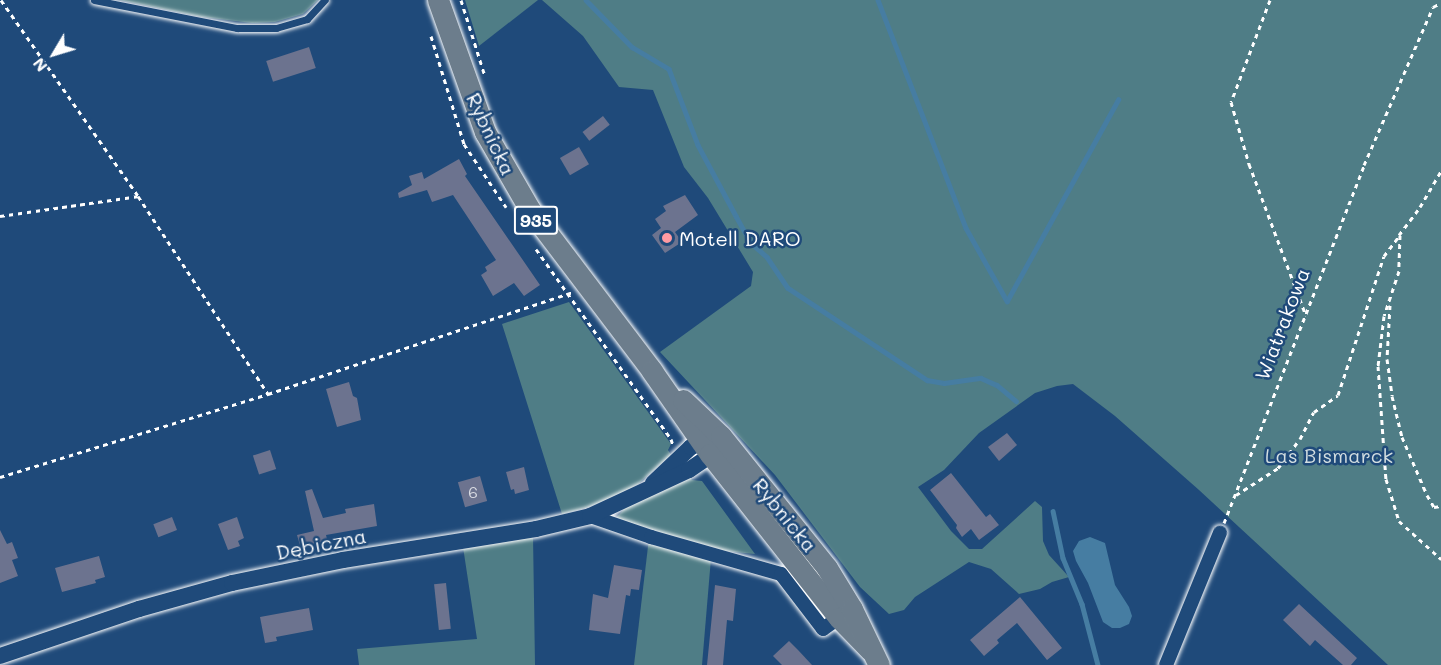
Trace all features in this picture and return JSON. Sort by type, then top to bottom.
[{"type":"main road","name":"Rybnicka","points":[[438,0],[485,132],[530,210],[584,284],[711,444],[820,560],[845,613],[875,657]]},
{"type":"street","name":"Dębiczna","points":[[0,657],[140,609],[232,583],[343,560],[536,529],[590,516],[651,486],[673,461],[711,444]]},
{"type":"street","points":[[590,516],[651,537],[781,574],[823,629],[845,613]]},
{"type":"street","points":[[1166,665],[1220,533]]},
{"type":"lane","points":[[94,0],[237,28],[276,28],[307,19],[325,0]]},
{"type":"path","points":[[1,0],[138,196],[268,394]]},
{"type":"path","points":[[1270,0],[1231,102],[1249,164],[1306,317]]},
{"type":"path","name":"Wiatrakowa","points":[[1220,533],[1364,165],[1437,0]]},
{"type":"path","points":[[1433,7],[1441,3]]},
{"type":"path","points":[[1235,496],[1278,468],[1300,439],[1314,412],[1338,395],[1384,256],[1420,207],[1441,171]]},
{"type":"path","points":[[0,216],[138,196]]},
{"type":"path","points":[[1400,235],[1399,271],[1384,316],[1378,366],[1386,479],[1399,521],[1441,559]]},
{"type":"path","points":[[0,477],[268,394],[568,296],[584,284]]},
{"type":"path","points":[[1391,296],[1388,359],[1392,396],[1411,461],[1434,507],[1441,506]]},
{"type":"green space","points":[[119,0],[318,0],[303,14],[275,22],[252,23],[202,17]]},
{"type":"green space","points":[[465,0],[538,0],[479,46]]},
{"type":"green space","name":"Las Bismarck","points":[[542,0],[1441,0],[1441,665],[1388,665],[1199,490],[1115,416],[1073,384],[1035,393],[979,433],[944,470],[918,487],[951,531],[969,549],[982,549],[1035,501],[1042,507],[1043,541],[1049,555],[1069,577],[1052,582],[1040,589],[1019,594],[991,569],[969,562],[915,597],[904,610],[889,614],[860,587],[775,475],[660,352],[751,286],[753,272],[708,198],[684,167],[653,90],[619,87],[583,36]]},
{"type":"green space","points":[[569,302],[671,444],[668,450],[671,455],[638,484],[623,493],[589,507],[562,514],[502,324]]},
{"type":"green space","points":[[688,476],[692,480],[702,481],[755,554],[714,550],[616,518],[630,503]]},
{"type":"green space","points":[[533,535],[535,665],[359,665],[357,649],[477,639],[463,547]]},
{"type":"green space","points":[[649,538],[711,558],[702,665],[634,665]]},
{"type":"water","points":[[1090,537],[1105,543],[1115,585],[1132,616],[1129,624],[1120,628],[1112,628],[1103,622],[1088,583],[1076,561],[1073,551],[1079,541]]},
{"type":"building","points":[[309,47],[316,68],[273,82],[266,61]]},
{"type":"building","points":[[603,116],[610,125],[589,141],[583,132]]},
{"type":"building","points":[[579,147],[589,164],[570,175],[560,158]]},
{"type":"building","points":[[459,159],[467,174],[465,176],[540,285],[524,296],[514,283],[493,296],[481,275],[487,271],[485,267],[496,260],[453,195],[432,202],[427,190],[399,198],[398,193],[412,185],[409,176],[422,172],[424,179]]},
{"type":"building","points":[[685,195],[698,215],[675,232],[682,242],[665,253],[652,235],[661,228],[655,219],[666,211],[663,206]]},
{"type":"building","points":[[349,382],[353,396],[357,398],[361,420],[337,427],[326,389]]},
{"type":"building","points":[[1007,433],[1017,445],[999,461],[988,447]]},
{"type":"building","points":[[270,450],[276,469],[259,475],[253,456]]},
{"type":"building","points":[[524,467],[529,490],[515,494],[514,489],[511,490],[506,472]]},
{"type":"building","points":[[951,473],[986,517],[990,514],[999,525],[979,540],[971,529],[962,537],[956,528],[957,525],[930,490]]},
{"type":"building","points":[[480,476],[487,501],[465,507],[458,482]]},
{"type":"building","points":[[312,489],[323,518],[346,513],[345,509],[374,504],[377,526],[326,535],[328,543],[301,549],[297,535],[314,531],[305,491]]},
{"type":"building","points":[[172,517],[177,530],[158,537],[153,524]]},
{"type":"building","points":[[237,517],[244,538],[238,541],[240,546],[228,550],[218,524]]},
{"type":"building","points":[[0,530],[7,544],[12,542],[18,558],[12,560],[18,576],[0,583]]},
{"type":"building","points":[[99,556],[105,577],[95,580],[96,583],[62,592],[55,568]]},
{"type":"building","points":[[614,565],[642,570],[639,590],[631,589],[630,596],[626,595],[620,634],[589,630],[593,594],[608,598]]},
{"type":"building","points":[[446,583],[451,629],[439,630],[434,584]]},
{"type":"building","points":[[715,585],[736,589],[733,621],[727,620],[723,665],[707,665]]},
{"type":"building","points":[[1020,597],[1062,648],[1047,660],[1017,623],[997,640],[999,643],[984,656],[970,640]]},
{"type":"building","points":[[1299,604],[1357,658],[1351,665],[1343,665],[1315,640],[1310,646],[1283,620]]},
{"type":"building","points":[[309,608],[313,630],[276,637],[277,641],[265,643],[260,617]]},
{"type":"building","points":[[789,641],[812,665],[782,665],[773,656]]},
{"type":"waterway","points":[[586,0],[632,47],[669,69],[698,145],[736,216],[751,243],[767,257],[788,288],[927,380],[944,383],[981,378],[997,385],[1016,401]]},
{"type":"waterway","points":[[878,0],[966,228],[1007,301],[1118,100]]},
{"type":"waterway","points":[[1053,511],[1063,558],[1082,604],[1098,665]]},
{"type":"place","name":"Motell DARO","points":[[667,238]]}]
